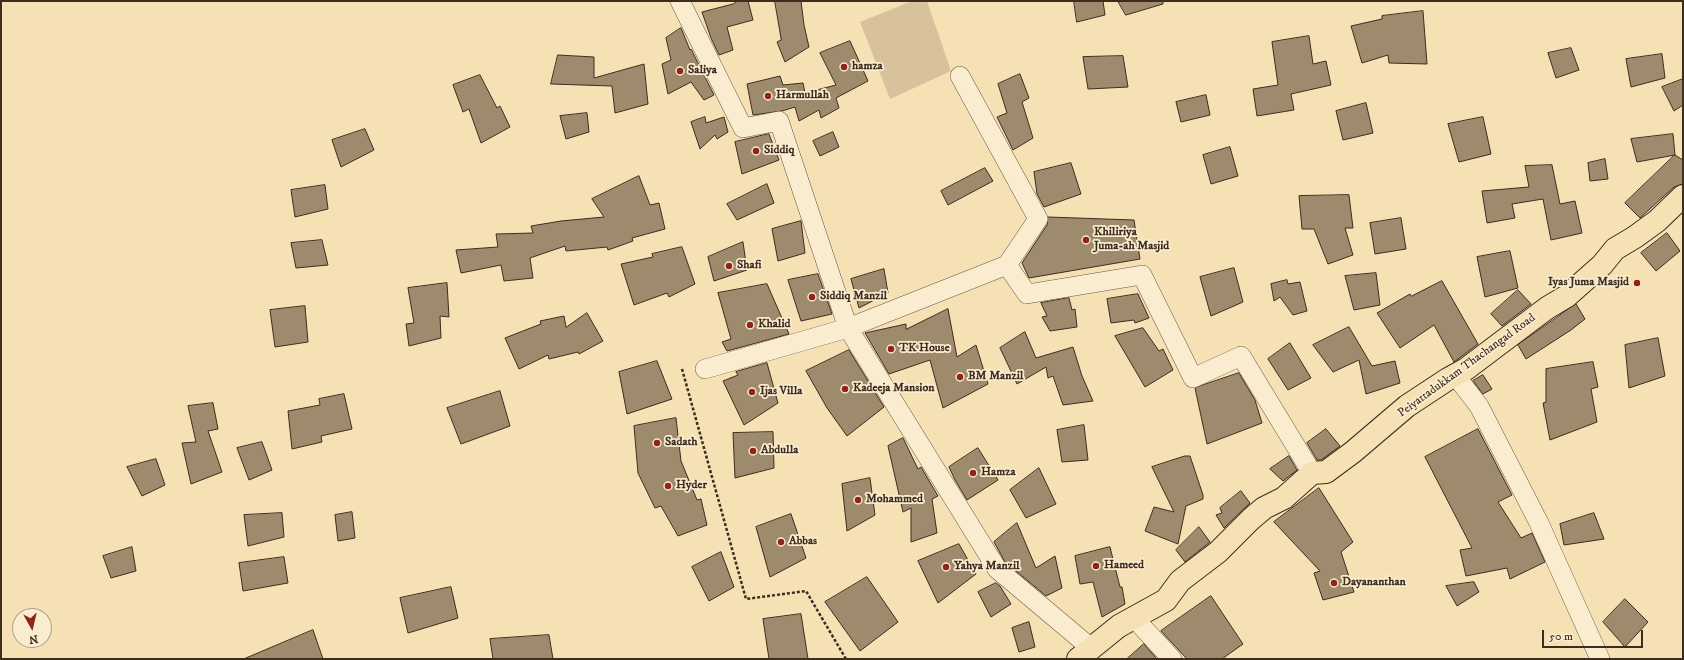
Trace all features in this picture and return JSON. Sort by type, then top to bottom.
[{"type":"main road","name":"Peiyattadukkam Thachangad Road","points":[[1085,654],[1119,626],[1166,600],[1180,581],[1218,552],[1264,508],[1284,498],[1312,473],[1326,472],[1353,452],[1407,406],[1466,369],[1547,308],[1567,296],[1602,265],[1615,249],[1657,221],[1683,196]]},
{"type":"street","points":[[680,1],[743,128],[779,121],[848,328],[997,568],[1085,654]]},
{"type":"street","points":[[705,369],[848,328],[1007,265],[1038,219],[960,76]]},
{"type":"street","points":[[1007,265],[1027,294],[1142,275],[1193,378],[1241,356],[1312,473]]},
{"type":"street","points":[[1455,375],[1479,406],[1538,523],[1600,659]]},
{"type":"street","points":[[1134,618],[1172,659]]},
{"type":"path","points":[[682,369],[746,599],[806,591],[846,659]]},
{"type":"shaded area","points":[[912,1],[927,1],[951,71],[890,99],[860,22]]},
{"type":"building","points":[[738,1],[748,1],[753,20],[727,27],[733,50],[719,55],[702,12],[733,4]]},
{"type":"building","points":[[775,1],[801,1],[809,47],[785,62],[777,42],[781,40]]},
{"type":"building","points":[[1074,1],[1103,1],[1105,15],[1077,22]]},
{"type":"building","points":[[1118,1],[1163,1],[1163,4],[1126,15]]},
{"type":"building","points":[[1423,11],[1427,64],[1389,63],[1388,55],[1362,63],[1351,26],[1382,19],[1382,16]]},
{"type":"building","points":[[681,28],[690,50],[691,49],[714,95],[704,100],[691,82],[668,94],[662,64],[671,60],[666,38]]},
{"type":"building","points":[[1309,36],[1313,64],[1326,61],[1331,85],[1291,94],[1294,110],[1257,116],[1253,89],[1278,85],[1272,42]]},
{"type":"building","points":[[850,41],[868,81],[836,98],[839,108],[821,118],[819,110],[799,121],[795,107],[782,111],[753,115],[747,84],[780,76],[783,85],[803,83],[805,93],[836,85],[820,53]]},
{"type":"building","points":[[1571,48],[1579,70],[1556,78],[1548,53]]},
{"type":"building","points":[[1662,54],[1665,78],[1631,87],[1626,59]]},
{"type":"building","points":[[558,55],[594,57],[594,78],[644,64],[648,104],[615,113],[612,86],[551,84]]},
{"type":"building","points":[[1123,56],[1128,87],[1088,89],[1083,57]]},
{"type":"building","points":[[1020,74],[1029,98],[1022,102],[1033,138],[1013,150],[997,117],[1007,113],[998,84]]},
{"type":"building","points":[[480,75],[497,108],[500,106],[510,127],[481,143],[469,109],[463,112],[453,85]]},
{"type":"building","points":[[1683,79],[1683,105],[1674,111],[1662,87]]},
{"type":"building","points":[[1206,95],[1210,115],[1181,122],[1176,102]]},
{"type":"building","points":[[1366,103],[1373,133],[1343,140],[1336,111]]},
{"type":"building","points":[[587,113],[589,132],[566,139],[560,116]]},
{"type":"building","points":[[705,117],[706,123],[724,117],[728,132],[717,139],[715,135],[700,149],[691,122]]},
{"type":"building","points":[[1483,117],[1491,154],[1459,162],[1448,124]]},
{"type":"building","points":[[365,129],[374,150],[341,167],[332,140]]},
{"type":"building","points":[[833,132],[839,147],[820,156],[813,141]]},
{"type":"building","name":"Siddiq","points":[[769,134],[779,160],[742,174],[735,142]]},
{"type":"building","points":[[1673,134],[1675,155],[1637,162],[1631,139]]},
{"type":"building","points":[[1230,147],[1238,176],[1211,184],[1203,155]]},
{"type":"building","points":[[1675,155],[1683,160],[1683,184],[1674,187],[1640,218],[1625,203]]},
{"type":"building","points":[[1605,159],[1608,179],[1590,181],[1588,163]]},
{"type":"building","points":[[1071,163],[1081,194],[1044,207],[1037,194],[1034,172]]},
{"type":"building","points":[[1552,165],[1560,204],[1575,201],[1582,233],[1551,240],[1543,199],[1512,204],[1515,218],[1487,223],[1482,191],[1529,187],[1525,166]]},
{"type":"building","points":[[985,168],[993,181],[948,205],[941,191]]},
{"type":"building","points":[[639,176],[650,205],[659,203],[665,229],[632,238],[633,241],[608,250],[607,247],[566,251],[565,246],[530,258],[533,278],[504,281],[501,265],[461,273],[456,250],[498,247],[496,234],[533,233],[531,226],[561,221],[604,217],[592,199]]},
{"type":"building","points":[[767,184],[774,203],[737,220],[727,204]]},
{"type":"building","points":[[325,185],[328,209],[295,217],[291,190]]},
{"type":"building","points":[[1349,195],[1353,228],[1345,228],[1353,255],[1328,264],[1314,229],[1302,229],[1299,196]]},
{"type":"building","name":"Khiliriya Juma-ah Masjid","points":[[1048,217],[1134,220],[1140,259],[1029,278],[1022,263],[1047,225]]},
{"type":"building","points":[[1401,218],[1406,249],[1375,254],[1370,223]]},
{"type":"building","points":[[801,221],[805,253],[778,261],[772,229]]},
{"type":"building","points":[[1667,233],[1680,251],[1656,271],[1641,253]]},
{"type":"building","points":[[322,240],[328,265],[296,268],[291,243]]},
{"type":"building","name":"Shafi","points":[[743,242],[747,270],[714,281],[708,257]]},
{"type":"building","points":[[682,247],[695,284],[669,297],[667,293],[634,305],[621,264],[653,257],[652,254]]},
{"type":"building","points":[[1510,251],[1518,288],[1485,297],[1477,257]]},
{"type":"building","points":[[1234,268],[1243,302],[1211,316],[1200,277]]},
{"type":"building","points":[[884,269],[888,293],[859,308],[851,279]]},
{"type":"building","points":[[1376,273],[1380,305],[1354,310],[1345,276]]},
{"type":"building","name":"Siddiq Manzil","points":[[818,274],[832,314],[801,321],[788,280]]},
{"type":"building","points":[[1287,280],[1288,284],[1300,282],[1307,311],[1293,315],[1280,297],[1274,301],[1271,284]]},
{"type":"building","points":[[1442,281],[1478,344],[1454,362],[1434,325],[1400,348],[1377,313],[1410,294],[1411,296]]},
{"type":"building","points":[[447,283],[449,317],[440,316],[441,338],[409,346],[406,324],[414,323],[408,288]]},
{"type":"building","name":"Khalid","points":[[767,284],[789,334],[727,351],[722,342],[731,339],[718,293]]},
{"type":"building","points":[[1518,290],[1531,304],[1502,326],[1491,314]]},
{"type":"building","points":[[1138,294],[1149,318],[1135,323],[1134,320],[1111,323],[1107,299]]},
{"type":"building","points":[[1069,298],[1072,310],[1075,309],[1077,327],[1050,331],[1042,317],[1047,316],[1041,303]]},
{"type":"building","points":[[1576,304],[1585,319],[1571,330],[1526,359],[1518,345]]},
{"type":"building","points":[[305,306],[308,342],[275,347],[270,310]]},
{"type":"building","points":[[948,309],[957,357],[976,345],[988,384],[943,408],[930,360],[889,374],[865,333],[906,324],[906,329]]},
{"type":"building","points":[[587,313],[603,341],[579,354],[578,352],[549,359],[548,355],[519,369],[505,338],[541,324],[540,321],[564,316],[566,327]]},
{"type":"building","points":[[1349,327],[1372,366],[1395,361],[1400,383],[1366,394],[1359,360],[1333,372],[1313,345]]},
{"type":"building","points":[[1143,328],[1159,351],[1163,349],[1173,370],[1145,387],[1115,336]]},
{"type":"building","points":[[1025,332],[1036,358],[1073,347],[1082,376],[1093,401],[1063,405],[1053,376],[1048,378],[1046,367],[1017,384],[1000,348]]},
{"type":"building","points":[[1658,338],[1665,376],[1629,388],[1625,345]]},
{"type":"building","points":[[1290,343],[1311,378],[1288,390],[1268,359]]},
{"type":"building","name":"Kadeeja Mansion","points":[[849,350],[884,407],[847,436],[827,408],[806,371]]},
{"type":"building","points":[[657,361],[672,399],[627,414],[619,372]]},
{"type":"building","points":[[1593,362],[1598,387],[1591,389],[1597,422],[1550,440],[1543,403],[1546,402],[1546,369]]},
{"type":"building","name":"Ijas Villa","points":[[767,363],[778,403],[744,425],[723,381],[738,375],[736,372]]},
{"type":"building","points":[[1239,373],[1255,400],[1262,423],[1207,444],[1195,388]]},
{"type":"building","points":[[1483,375],[1492,389],[1483,394],[1473,381]]},
{"type":"building","points":[[500,391],[510,426],[461,444],[447,408]]},
{"type":"building","points":[[344,394],[352,429],[321,436],[322,442],[292,449],[288,411],[320,405],[319,399]]},
{"type":"building","points":[[213,403],[218,429],[208,431],[222,472],[191,484],[182,443],[196,442],[188,406]]},
{"type":"building","points":[[676,418],[681,461],[697,500],[701,499],[707,525],[678,536],[661,506],[655,508],[638,473],[634,426]]},
{"type":"building","points":[[1084,425],[1088,460],[1062,462],[1057,430]]},
{"type":"building","points":[[1326,429],[1340,446],[1321,460],[1317,460],[1307,443]]},
{"type":"building","points":[[1478,429],[1512,495],[1498,502],[1521,538],[1532,533],[1545,562],[1510,579],[1507,568],[1466,576],[1460,550],[1472,548],[1425,457]]},
{"type":"building","name":"Abdulla","points":[[773,432],[774,468],[735,478],[733,433]]},
{"type":"building","points":[[903,438],[918,469],[921,467],[938,496],[932,499],[937,533],[911,542],[911,508],[903,512],[888,446]]},
{"type":"building","points":[[262,442],[272,470],[249,480],[237,448]]},
{"type":"building","name":"Hamza","points":[[978,448],[998,480],[967,500],[949,467]]},
{"type":"building","points":[[1185,456],[1190,456],[1203,499],[1186,506],[1178,544],[1145,531],[1154,507],[1174,512],[1152,467]]},
{"type":"building","points":[[1289,456],[1297,470],[1283,481],[1270,469]]},
{"type":"building","points":[[156,459],[165,485],[142,496],[127,467]]},
{"type":"building","points":[[1039,468],[1056,504],[1026,518],[1010,490]]},
{"type":"building","name":"Mohammed","points":[[870,478],[875,515],[847,531],[842,484]]},
{"type":"building","points":[[1319,488],[1353,542],[1341,552],[1354,592],[1323,600],[1314,573],[1320,571],[1274,522]]},
{"type":"building","points":[[1241,491],[1250,503],[1224,528],[1216,515],[1222,513],[1220,508]]},
{"type":"building","points":[[352,512],[355,538],[338,541],[335,515]]},
{"type":"building","points":[[282,513],[284,537],[248,546],[244,515]]},
{"type":"building","points":[[1594,513],[1604,539],[1564,545],[1560,524]]},
{"type":"building","name":"Abbas","points":[[791,514],[806,558],[770,577],[756,527]]},
{"type":"building","points":[[1017,523],[1036,568],[1055,556],[1062,588],[1046,596],[1005,562],[994,542]]},
{"type":"building","points":[[1199,527],[1210,542],[1185,562],[1176,550]]},
{"type":"building","name":"Yahya Manzil","points":[[959,544],[976,574],[938,603],[918,561]]},
{"type":"building","points":[[132,547],[136,571],[111,578],[103,556]]},
{"type":"building","points":[[1110,547],[1120,587],[1122,587],[1125,604],[1102,617],[1093,582],[1080,584],[1075,556]]},
{"type":"building","points":[[721,552],[734,587],[709,601],[692,567]]},
{"type":"building","points":[[284,557],[288,583],[243,591],[239,563]]},
{"type":"building","points":[[867,577],[898,622],[860,651],[825,602]]},
{"type":"building","points":[[1474,582],[1479,592],[1457,606],[1446,586]]},
{"type":"building","points":[[996,583],[1000,586],[1011,604],[991,617],[978,592]]},
{"type":"building","points":[[451,587],[458,618],[408,633],[400,598]]},
{"type":"building","points":[[1211,596],[1243,644],[1222,659],[1187,659],[1161,631]]},
{"type":"building","points":[[1625,599],[1648,622],[1625,647],[1603,622]]},
{"type":"building","points":[[801,614],[808,659],[769,659],[763,619]]},
{"type":"building","points":[[1029,622],[1035,647],[1019,652],[1012,628]]},
{"type":"building","points":[[313,630],[323,659],[244,659]]},
{"type":"building","points":[[549,635],[553,659],[493,659],[490,639]]},
{"type":"building","points":[[1144,644],[1157,659],[1127,659]]},
{"type":"place","name":"hamza","points":[[844,67]]},
{"type":"place","name":"Saliya","points":[[680,71]]},
{"type":"place","name":"Harmullah","points":[[768,96]]},
{"type":"place","name":"Siddiq","points":[[756,151]]},
{"type":"place","name":"Khiliriya Juma-ah Masjid","points":[[1086,240]]},
{"type":"place","name":"Shafi","points":[[729,266]]},
{"type":"place","name":"Iyas Juma Masjid","points":[[1637,283]]},
{"type":"place","name":"Siddiq Manzil","points":[[812,297]]},
{"type":"place","name":"Khalid","points":[[750,325]]},
{"type":"place","name":"TK House","points":[[891,349]]},
{"type":"place","name":"BM Manzil","points":[[960,377]]},
{"type":"place","name":"Kadeeja Mansion","points":[[845,389]]},
{"type":"place","name":"Ijas Villa","points":[[752,392]]},
{"type":"place","name":"Sadath","points":[[657,443]]},
{"type":"place","name":"Abdulla","points":[[753,451]]},
{"type":"place","name":"Hamza","points":[[973,473]]},
{"type":"place","name":"Hyder","points":[[668,486]]},
{"type":"place","name":"Mohammed","points":[[858,500]]},
{"type":"place","name":"Abbas","points":[[781,542]]},
{"type":"place","name":"Hameed","points":[[1096,566]]},
{"type":"place","name":"Yahya Manzil","points":[[946,567]]},
{"type":"place","name":"Dayananthan","points":[[1334,583]]}]
